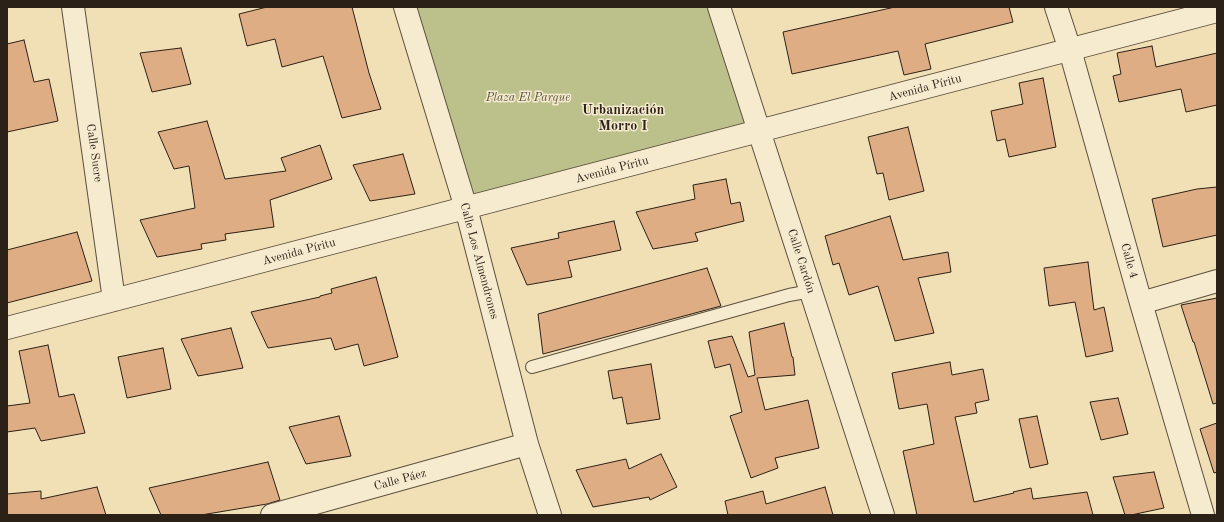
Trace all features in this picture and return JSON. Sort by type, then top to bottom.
[{"type":"street","name":"Calle Sucre","points":[[73,7],[114,300]]},
{"type":"street","name":"Calle Los Almendrones","points":[[405,7],[466,208],[527,444],[550,515]]},
{"type":"street","name":"Calle Cardón","points":[[719,7],[883,515]]},
{"type":"street","name":"Calle 4","points":[[1056,7],[1070,50],[1141,303],[1203,515]]},
{"type":"street","name":"Avenida Píritu","points":[[7,328],[1217,11]]},
{"type":"street","points":[[1141,303],[1217,281]]},
{"type":"street","name":"Calle Páez","points":[[272,515],[527,444]]},
{"type":"lane","points":[[532,367],[789,295],[811,291]]},
{"type":"green space","name":"Plaza El Parque","points":[[405,7],[719,7],[759,131],[466,208]]},
{"type":"building","points":[[267,7],[352,7],[369,73],[381,109],[342,118],[323,56],[282,67],[275,39],[247,46],[239,14]]},
{"type":"building","points":[[895,7],[1009,7],[1013,22],[925,44],[931,69],[904,75],[898,51],[792,74],[783,32]]},
{"type":"building","points":[[24,40],[34,82],[49,79],[58,121],[7,132],[7,44]]},
{"type":"building","points":[[1152,46],[1156,67],[1217,53],[1217,105],[1186,112],[1181,89],[1119,102],[1113,76],[1121,74],[1117,53]]},
{"type":"building","points":[[181,48],[191,84],[152,92],[140,53]]},
{"type":"building","points":[[1043,78],[1056,147],[1009,157],[1005,139],[997,141],[991,111],[1023,104],[1019,83]]},
{"type":"building","points":[[207,121],[225,179],[286,171],[281,158],[320,145],[332,179],[270,200],[274,227],[225,234],[226,240],[201,244],[202,249],[157,257],[140,220],[195,208],[189,166],[174,169],[158,132]]},
{"type":"building","points":[[908,127],[924,191],[889,200],[883,173],[877,174],[868,137]]},
{"type":"building","points":[[403,154],[415,194],[370,201],[353,165]]},
{"type":"building","points":[[726,179],[731,204],[740,202],[744,221],[695,233],[698,241],[653,249],[636,212],[695,199],[693,185]]},
{"type":"building","points":[[1217,187],[1217,235],[1163,247],[1152,199],[1197,189]]},
{"type":"building","points":[[890,216],[903,260],[948,252],[951,272],[918,278],[934,333],[895,341],[878,286],[849,295],[839,263],[833,265],[825,236]]},
{"type":"building","points":[[614,221],[621,250],[568,261],[572,277],[527,285],[511,248],[559,238],[558,233]]},
{"type":"building","points":[[77,232],[92,281],[7,303],[7,250]]},
{"type":"building","points":[[1088,262],[1094,310],[1104,307],[1113,351],[1086,357],[1075,302],[1049,306],[1044,268]]},
{"type":"building","points":[[707,268],[721,306],[543,354],[538,314]]},
{"type":"building","points":[[376,277],[398,357],[364,366],[358,344],[335,350],[331,338],[268,348],[251,312],[320,297],[332,293],[331,289]]},
{"type":"building","points":[[1217,298],[1217,403],[1213,404],[1181,305]]},
{"type":"building","points":[[784,323],[793,357],[795,375],[757,378],[765,410],[808,400],[819,448],[775,458],[778,468],[751,478],[730,416],[742,412],[730,364],[715,368],[708,341],[732,336],[748,377],[755,375],[749,332]]},
{"type":"building","points":[[231,328],[243,368],[198,376],[181,339]]},
{"type":"building","points":[[48,345],[59,397],[74,394],[85,433],[41,441],[35,428],[7,432],[7,406],[30,403],[19,351]]},
{"type":"building","points":[[163,348],[171,389],[127,398],[118,357]]},
{"type":"building","points":[[950,362],[952,375],[983,369],[989,400],[975,403],[977,413],[955,417],[974,502],[1031,488],[1033,499],[1087,492],[1093,515],[917,515],[903,451],[934,444],[927,404],[899,409],[892,373]]},
{"type":"building","points":[[651,364],[660,419],[627,424],[622,397],[613,399],[608,371]]},
{"type":"building","points":[[1118,398],[1128,434],[1101,440],[1090,402]]},
{"type":"building","points":[[339,416],[351,456],[306,464],[289,427]]},
{"type":"building","points":[[1037,416],[1048,464],[1030,468],[1019,419]]},
{"type":"building","points":[[1217,423],[1217,472],[1214,473],[1200,429]]},
{"type":"building","points":[[661,454],[677,487],[650,500],[649,497],[593,507],[576,470],[626,459],[629,469]]},
{"type":"building","points":[[268,462],[280,500],[267,504],[201,515],[161,515],[149,488]]},
{"type":"building","points":[[1154,472],[1164,508],[1125,515],[1113,477]]},
{"type":"building","points":[[97,487],[106,515],[7,515],[7,494],[41,491],[41,499]]},
{"type":"building","points":[[825,487],[833,515],[728,515],[725,501],[763,491],[766,504]]},
{"type":"district","name":"Urbanización Morro I","points":[[623,118]]}]
